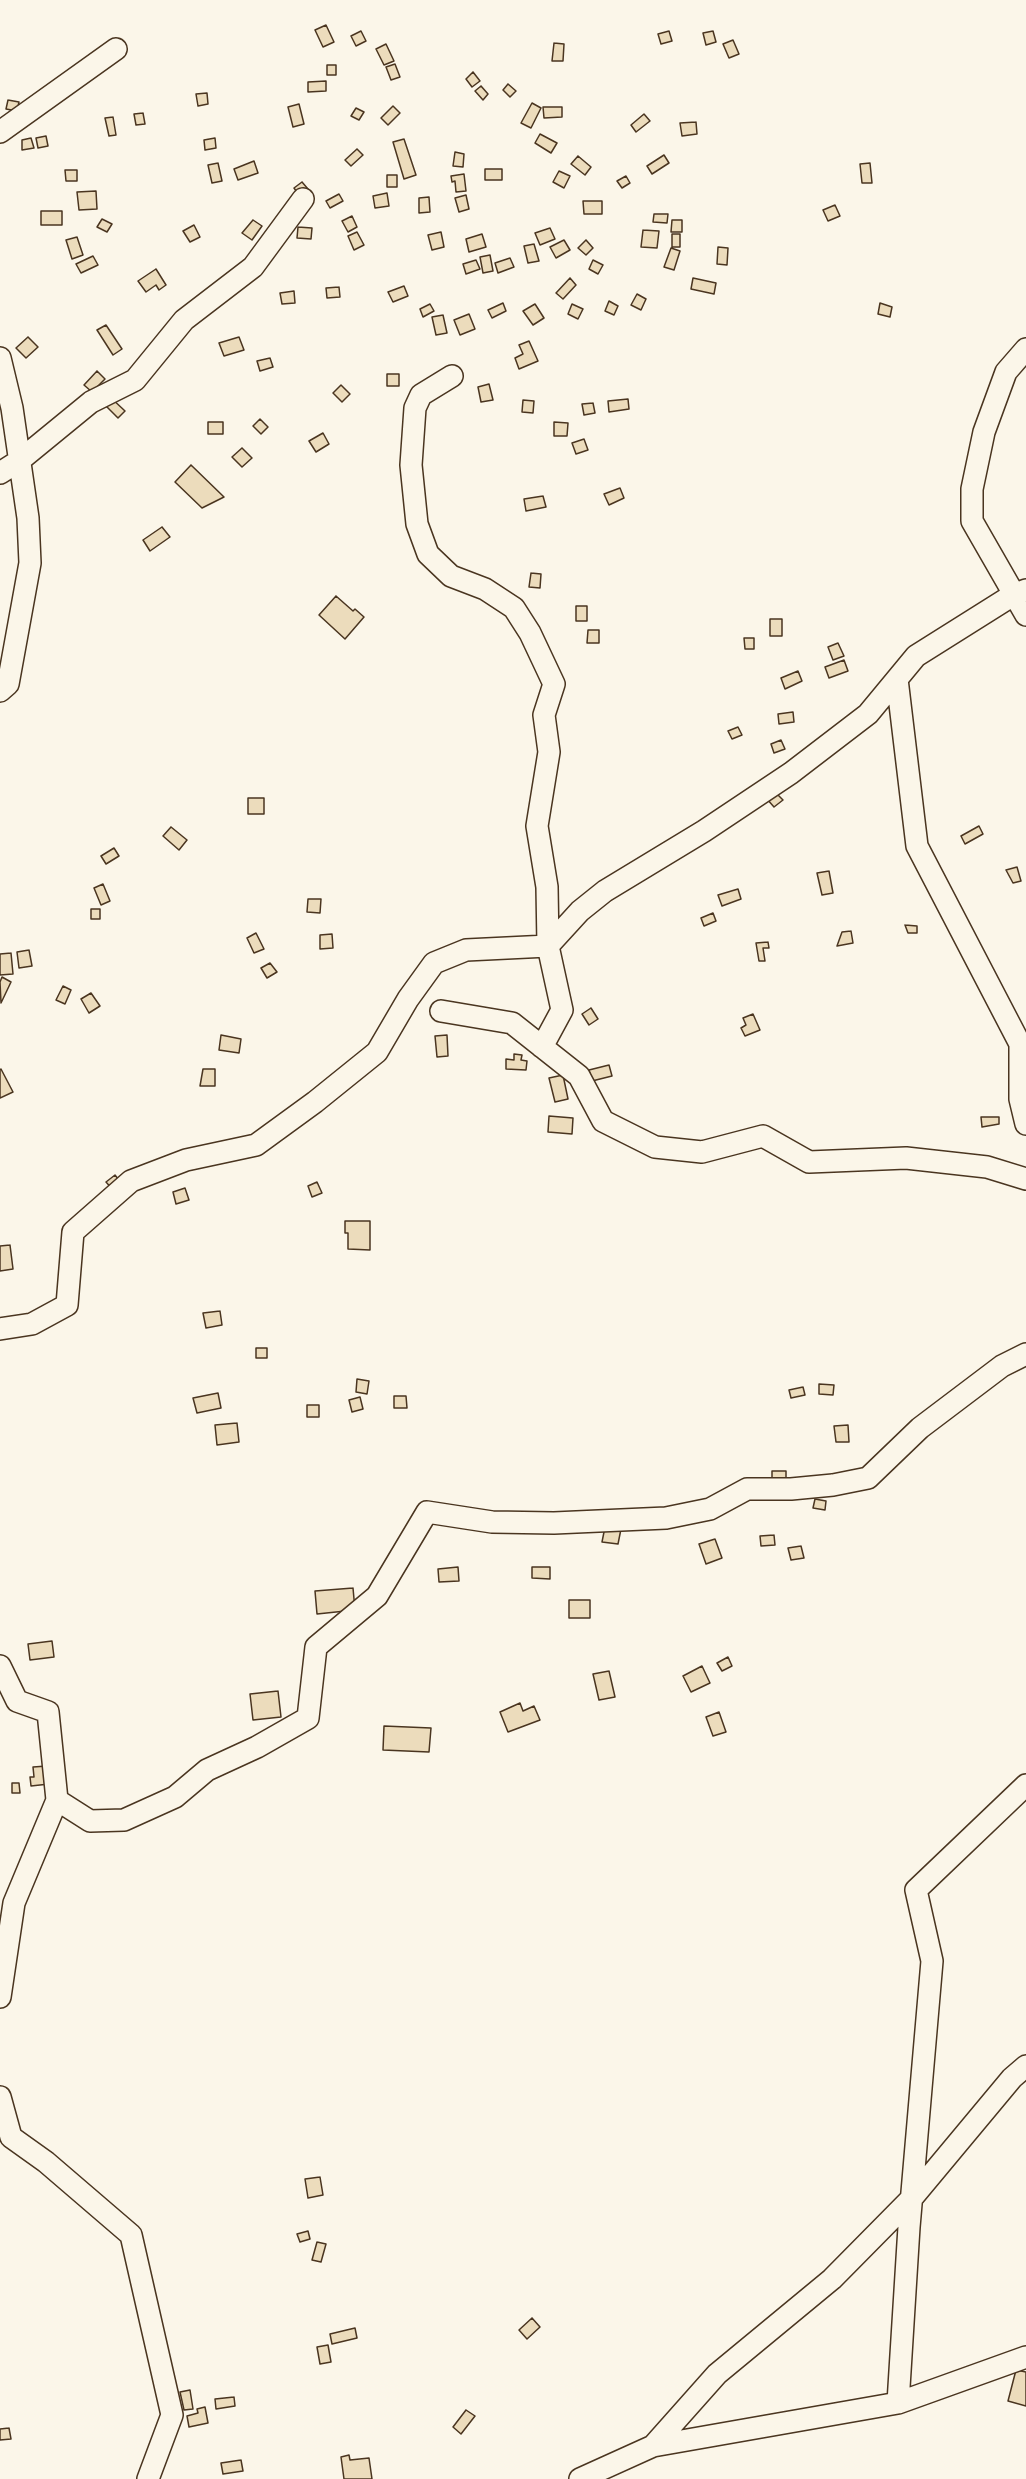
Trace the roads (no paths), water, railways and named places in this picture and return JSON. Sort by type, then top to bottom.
[{"type":"street","points":[[0,132],[116,49]]},
{"type":"street","points":[[0,473],[20,461],[90,402],[135,380],[184,320],[253,267],[303,200]]},
{"type":"street","points":[[1026,349],[1006,372],[984,432],[972,489],[972,521],[1019,592],[1026,615]]},
{"type":"street","points":[[0,358],[12,408],[20,461],[28,518],[30,563],[8,684],[0,691]]},
{"type":"street","points":[[452,376],[421,395],[415,408],[411,465],[417,524],[428,554],[451,576],[485,589],[514,608],[530,633],[554,684],[544,715],[549,752],[537,826],[547,887],[548,946],[562,1010],[542,1047]]},
{"type":"street","points":[[0,1329],[32,1324],[67,1305],[73,1232],[130,1181],[186,1160],[256,1145],[315,1102],[377,1052],[408,999],[434,963],[466,950],[548,946],[580,911],[605,891],[704,831],[791,773],[868,714],[916,656],[1019,592]]},
{"type":"street","points":[[897,679],[917,846],[1020,1044],[1020,1100],[1026,1124]]},
{"type":"street","points":[[441,1011],[512,1023],[579,1077],[603,1120],[654,1147],[702,1152],[763,1136],[809,1162],[906,1158],[987,1167],[1026,1179]]},
{"type":"street","points":[[57,1800],[90,1821],[124,1820],[175,1797],[207,1770],[257,1747],[308,1718],[316,1647],[377,1596],[427,1512],[492,1522],[554,1523],[666,1518],[710,1509],[747,1489],[791,1489],[833,1485],[868,1478],[920,1428],[1002,1366],[1026,1354]]},
{"type":"street","points":[[0,1666],[17,1701],[48,1712],[57,1800],[14,1903],[0,1997]]},
{"type":"street","points":[[898,2403],[932,1961],[916,1890],[1026,1785]]},
{"type":"street","points":[[653,2446],[717,2374],[832,2279],[912,2198],[1012,2078],[1026,2066]]},
{"type":"street","points":[[0,2097],[11,2137],[46,2162],[131,2235],[172,2415],[148,2479]]},
{"type":"street","points":[[580,2479],[653,2446],[898,2403],[1026,2357]]}]
